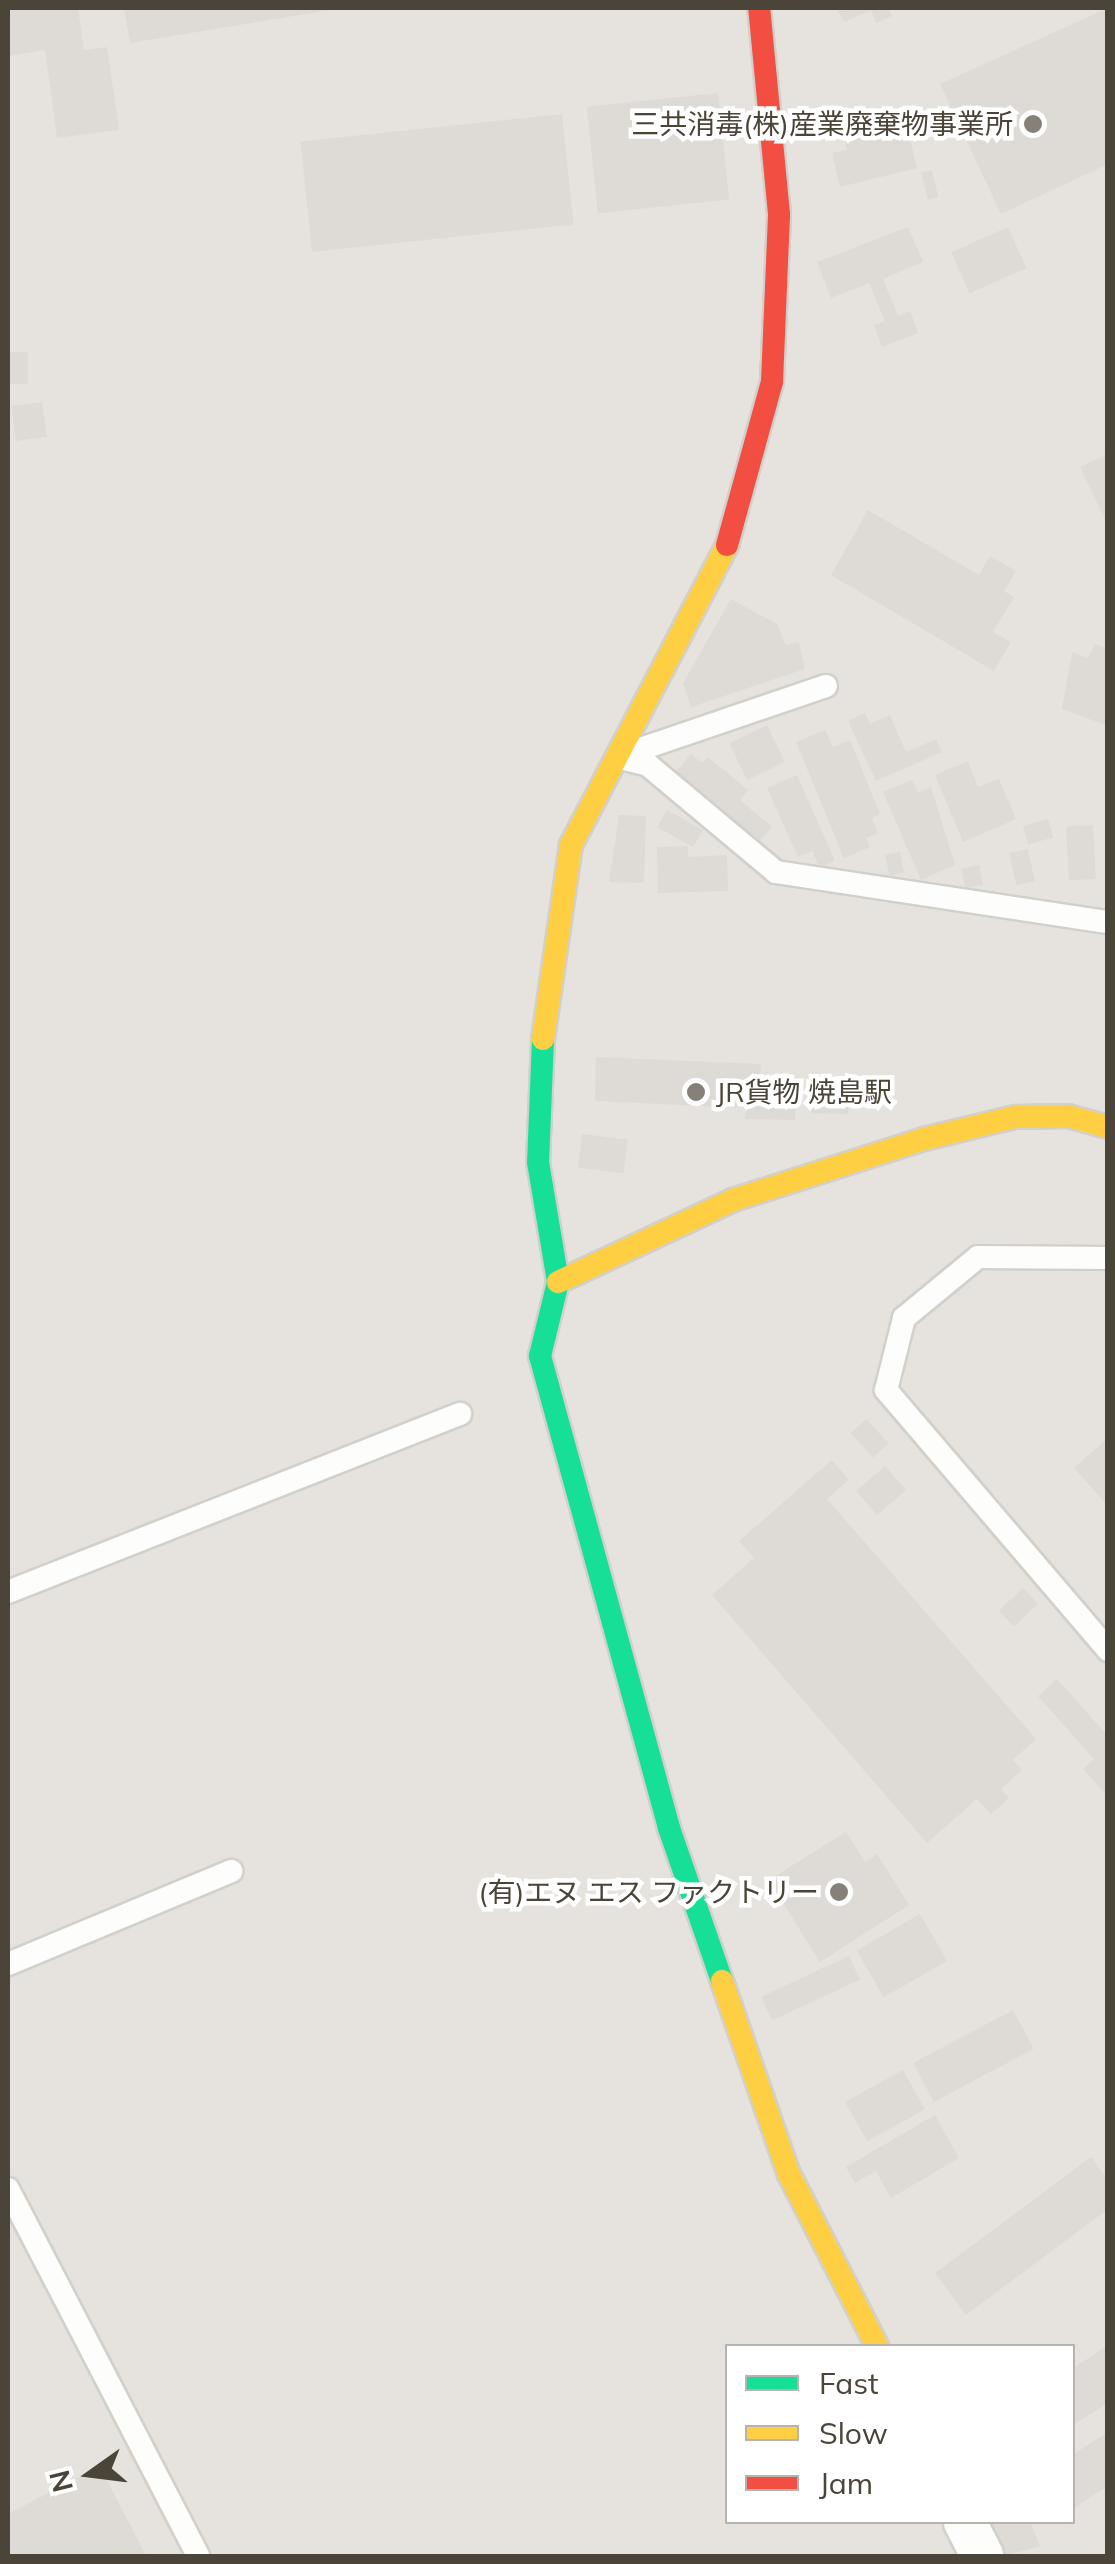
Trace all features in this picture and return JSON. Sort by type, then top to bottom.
[{"type":"street","points":[[760,8],[780,214],[772,382],[726,548],[571,845],[545,1005],[538,1162],[558,1282],[540,1356],[668,1828],[789,2174],[875,2344]]},
{"type":"street","points":[[558,1282],[734,1200],[924,1139],[1014,1117],[1068,1116],[1108,1127]]},
{"type":"street","points":[[966,2524],[982,2556]]},
{"type":"lane","points":[[616,757],[826,686]]},
{"type":"lane","points":[[616,757],[648,765],[776,872],[1108,922]]},
{"type":"lane","points":[[1108,1258],[978,1256],[904,1318],[886,1390],[1108,1650]]},
{"type":"lane","points":[[8,1592],[460,1414]]},
{"type":"lane","points":[[8,1964],[231,1871]]},
{"type":"lane","points":[[8,2189],[198,2556]]},
{"type":"shaded area","points":[[8,8],[1107,8],[1107,2556],[8,2556]]},
{"type":"building","points":[[8,8],[78,8],[84,50],[107,47],[119,130],[57,138],[45,50],[8,56]]},
{"type":"building","points":[[124,8],[330,8],[330,10],[130,43]]},
{"type":"building","points":[[837,8],[888,8],[892,16],[876,23],[871,10],[844,22]]},
{"type":"building","name":"三共消毒(株)産業廃棄物事業所","points":[[1108,8],[1108,164],[1001,214],[940,84]]},
{"type":"building","points":[[718,93],[729,199],[598,213],[587,107]]},
{"type":"building","points":[[562,114],[574,224],[312,252],[300,141]]},
{"type":"building","points":[[880,128],[883,141],[909,135],[917,168],[840,187],[832,153],[847,150],[844,137]]},
{"type":"building","points":[[932,170],[938,197],[928,200],[921,172]]},
{"type":"building","points":[[908,227],[923,262],[883,279],[898,316],[910,311],[918,333],[882,347],[874,325],[885,321],[869,283],[831,298],[817,262]]},
{"type":"building","points":[[1008,227],[1026,268],[970,293],[951,252]]},
{"type":"building","points":[[8,352],[28,352],[28,384],[8,384]]},
{"type":"building","points":[[42,402],[47,437],[16,441],[11,406]]},
{"type":"building","points":[[1108,454],[1108,526],[1080,467]]},
{"type":"building","points":[[868,510],[979,575],[990,556],[1016,571],[1004,591],[1014,597],[993,632],[1011,642],[994,671],[831,575]]},
{"type":"building","points":[[731,599],[777,624],[786,645],[799,642],[805,669],[691,707],[683,683]]},
{"type":"building","points":[[1095,644],[1108,649],[1108,726],[1062,709],[1072,652],[1088,658]]},
{"type":"building","points":[[865,713],[870,724],[890,715],[906,752],[936,739],[942,752],[876,781],[848,721]]},
{"type":"building","points":[[767,725],[785,762],[747,780],[729,743]]},
{"type":"building","points":[[825,730],[833,747],[850,740],[880,814],[872,818],[878,833],[866,838],[870,847],[844,858],[796,742]]},
{"type":"building","points":[[691,754],[702,763],[708,757],[748,790],[740,800],[772,827],[760,841],[676,772]]},
{"type":"building","points":[[968,761],[978,787],[999,779],[1016,819],[963,842],[935,775]]},
{"type":"building","points":[[797,775],[835,861],[819,868],[812,851],[798,857],[767,788]]},
{"type":"building","points":[[912,780],[918,793],[931,787],[955,865],[921,880],[883,792]]},
{"type":"building","points":[[667,810],[703,830],[693,847],[657,827]]},
{"type":"building","points":[[619,815],[646,816],[644,883],[609,882]]},
{"type":"building","points":[[1048,819],[1053,837],[1028,844],[1023,826]]},
{"type":"building","points":[[1093,825],[1096,879],[1069,880],[1066,826]]},
{"type":"building","points":[[688,846],[688,857],[727,855],[728,891],[658,893],[657,847]]},
{"type":"building","points":[[1028,849],[1035,881],[1016,885],[1009,853]]},
{"type":"building","points":[[900,852],[904,873],[889,875],[885,855]]},
{"type":"building","points":[[979,865],[983,885],[965,888],[961,868]]},
{"type":"building","name":"JR貨物 焼島駅","points":[[596,1057],[761,1064],[760,1081],[797,1082],[795,1120],[745,1119],[746,1108],[595,1101]]},
{"type":"building","points":[[812,1084],[849,1085],[848,1114],[811,1113]]},
{"type":"building","points":[[582,1134],[628,1140],[624,1173],[578,1168]]},
{"type":"building","points":[[866,1419],[889,1443],[873,1457],[851,1433]]},
{"type":"building","points":[[1108,1438],[1108,1506],[1074,1468]]},
{"type":"building","points":[[832,1460],[849,1480],[827,1499],[1036,1739],[1013,1760],[1022,1770],[1001,1789],[1009,1798],[991,1814],[977,1799],[927,1843],[712,1595],[754,1558],[739,1541]]},
{"type":"building","points":[[885,1466],[906,1490],[877,1515],[856,1491]]},
{"type":"building","points":[[1023,1588],[1038,1604],[1014,1627],[999,1611]]},
{"type":"building","points":[[1057,1679],[1108,1736],[1108,1797],[1083,1769],[1094,1759],[1038,1696]]},
{"type":"building","name":"(有)エヌ エス ファクトリー","points":[[846,1832],[865,1862],[877,1854],[909,1905],[820,1962],[769,1880]]},
{"type":"building","points":[[920,1914],[947,1961],[884,1997],[857,1951]]},
{"type":"building","points":[[849,1956],[860,1980],[772,2021],[761,1997]]},
{"type":"building","points":[[1013,2010],[1034,2049],[934,2102],[913,2063]]},
{"type":"building","points":[[903,2070],[925,2109],[867,2141],[845,2102]]},
{"type":"building","points":[[935,2115],[959,2158],[891,2198],[876,2171],[855,2183],[846,2167]]},
{"type":"building","points":[[1091,2157],[1108,2180],[1108,2209],[966,2315],[935,2273]]},
{"type":"building","points":[[1108,2345],[1108,2403],[1075,2424],[1075,2367]]},
{"type":"building","points":[[1108,2432],[1108,2486],[1075,2507],[1075,2453]]},
{"type":"building","points":[[100,2466],[146,2556],[8,2556],[8,2514]]},
{"type":"building","points":[[992,2524],[1031,2524],[1040,2546],[1004,2556]]},
{"type":"traffic: fast","points":[[543,1039],[538,1162],[558,1282],[540,1356],[669,1828],[722,1981]]},
{"type":"traffic: slow","points":[[543,1039],[571,845],[727,545]]},
{"type":"traffic: slow","points":[[558,1282],[733,1200],[924,1139],[1015,1117],[1068,1116],[1108,1127]]},
{"type":"traffic: slow","points":[[722,1981],[789,2174],[876,2344]]},
{"type":"traffic: jam","points":[[727,545],[772,382],[779,214],[759,8]]},
{"type":"place","name":"三共消毒(株)産業廃棄物事業所","points":[[1033,124]]},
{"type":"place","name":"JR貨物 焼島駅","points":[[696,1092]]},
{"type":"place","name":"(有)エヌ エス ファクトリー","points":[[839,1892]]}]
